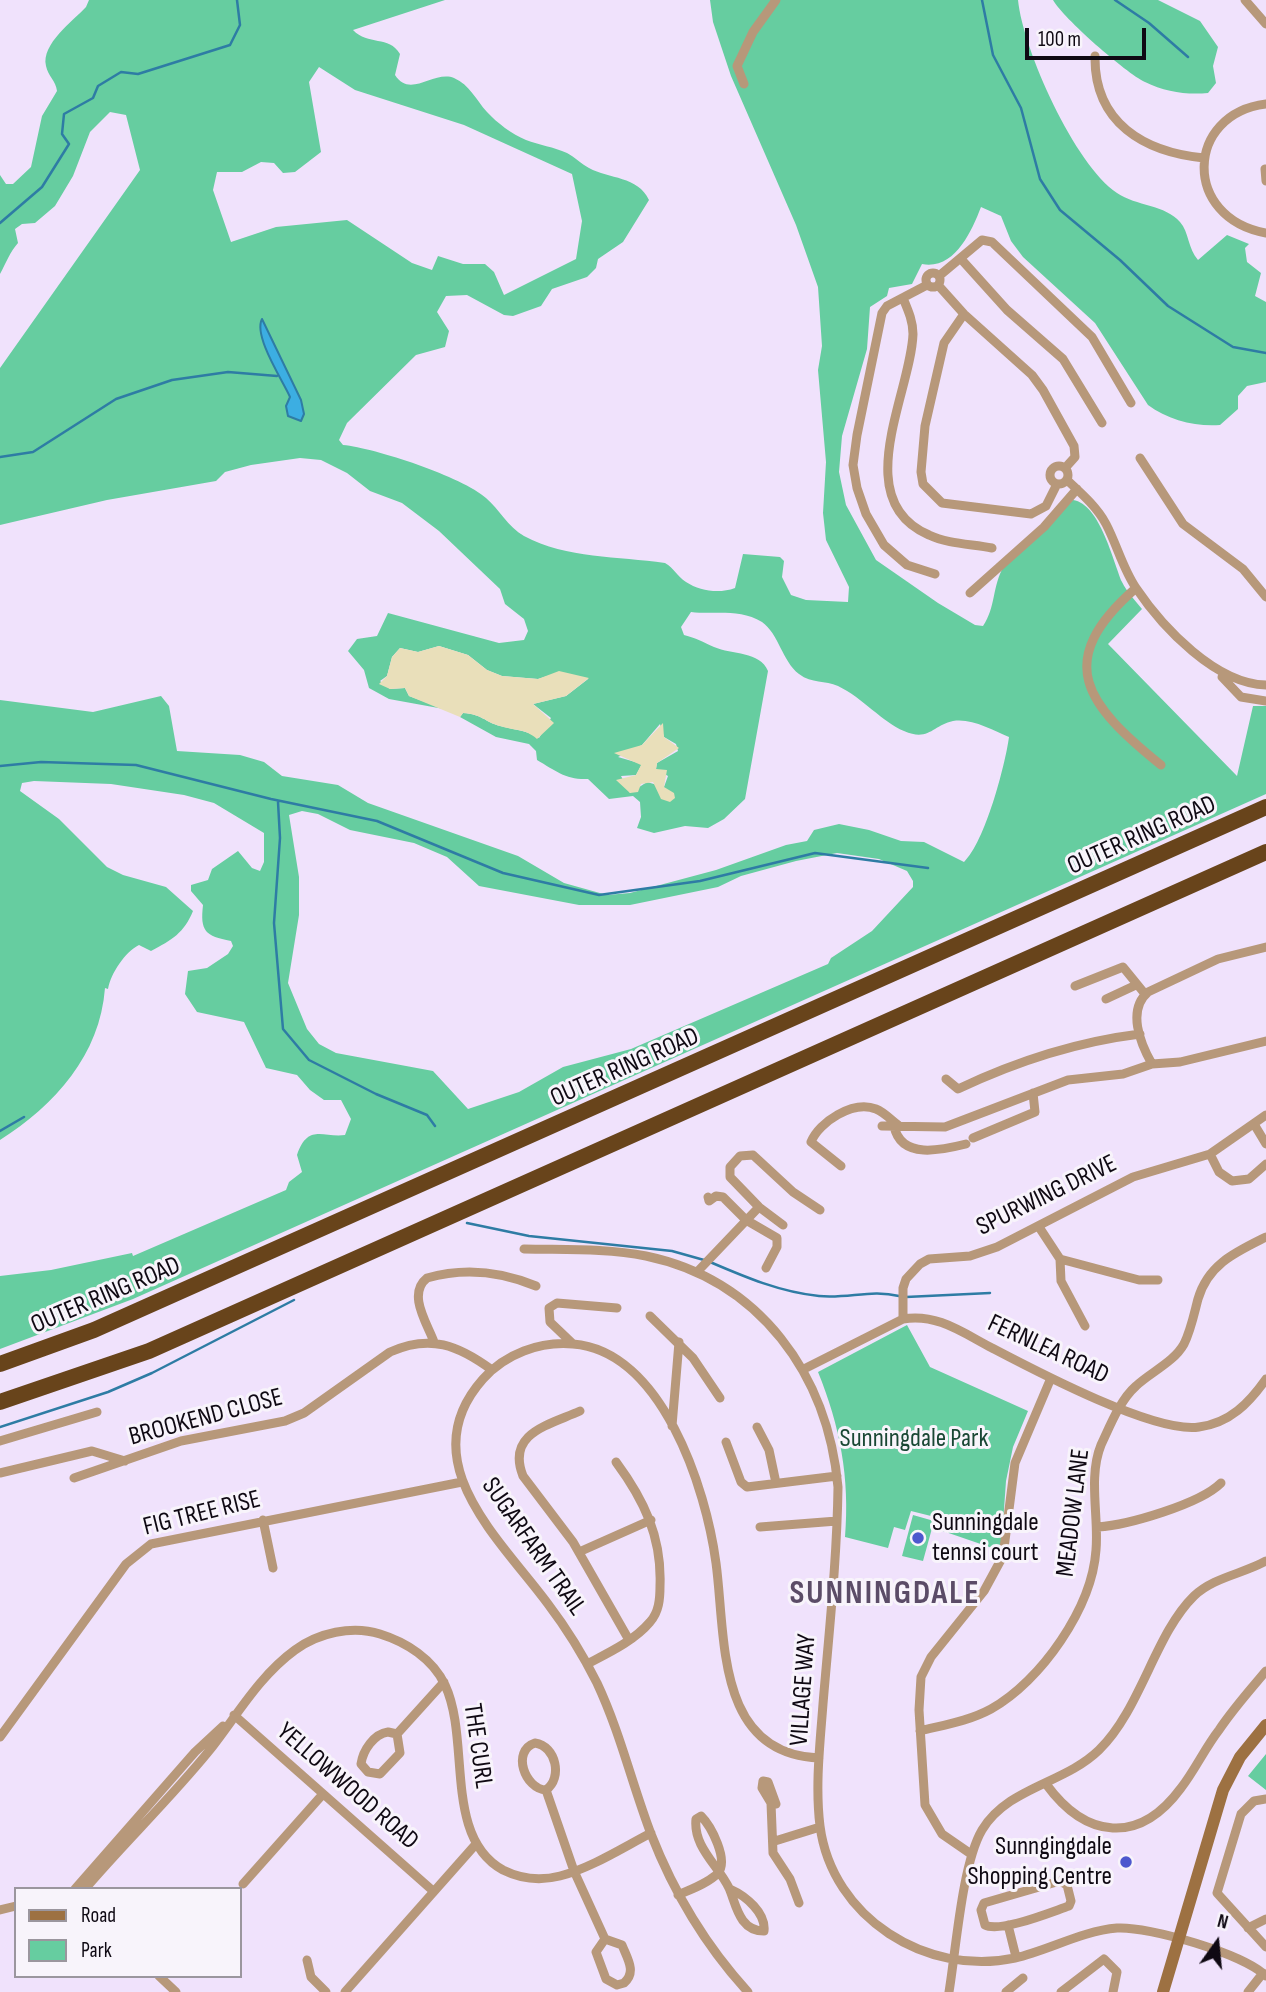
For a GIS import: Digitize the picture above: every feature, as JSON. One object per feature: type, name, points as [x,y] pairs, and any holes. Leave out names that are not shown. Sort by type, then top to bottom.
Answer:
[{"type":"highway","name":"OUTER RING ROAD","points":[[0,1364],[94,1329],[1266,807]]},
{"type":"highway","points":[[0,1402],[149,1351],[1266,852]]},
{"type":"main road","points":[[1163,1992],[1223,1790],[1240,1756],[1266,1725]]},
{"type":"street","points":[[744,84],[737,66],[753,32],[776,0]]},
{"type":"street","points":[[1245,0],[1266,24]]},
{"type":"street","points":[[1095,55],[1097,82],[1104,102],[1118,122],[1136,139],[1154,148],[1173,154],[1204,158]]},
{"type":"street","points":[[1266,104],[1246,109],[1226,120],[1210,142],[1204,158],[1208,190],[1222,214],[1239,226],[1266,233]]},
{"type":"street","points":[[1265,169],[1266,181]]},
{"type":"street","points":[[935,574],[907,565],[884,545],[866,514],[853,464],[882,313],[887,306],[927,285],[932,288],[982,240],[992,243],[1092,337],[1131,403]]},
{"type":"street","points":[[961,259],[998,301],[1063,359],[1102,423]]},
{"type":"street","points":[[939,281],[964,314],[1032,375],[1043,390],[1074,446],[1075,457],[1066,467],[1067,480],[1105,522],[1136,588],[1177,634],[1241,697],[1266,701]]},
{"type":"street","points":[[903,298],[913,333],[889,445],[889,485],[900,510],[921,531],[944,540],[992,548]]},
{"type":"street","points":[[964,314],[944,343],[925,426],[921,472],[923,484],[942,503],[1031,514],[1046,506],[1057,484],[1067,480]]},
{"type":"street","points":[[1140,458],[1183,524],[1243,569],[1266,597]]},
{"type":"street","points":[[1057,484],[1051,479],[1051,471],[1058,465],[1066,467]]},
{"type":"street","points":[[970,593],[1044,527],[1077,489]]},
{"type":"street","points":[[1136,588],[1112,610],[1092,636],[1086,668],[1103,712],[1124,735],[1161,765]]},
{"type":"street","points":[[1216,670],[1232,679],[1266,685]]},
{"type":"street","points":[[1152,1064],[1136,1017],[1145,994],[1218,959],[1266,947]]},
{"type":"street","points":[[1075,986],[1124,967],[1145,994]]},
{"type":"street","points":[[1106,999],[1136,985]]},
{"type":"street","points":[[946,1079],[956,1089],[1060,1048],[1140,1034]]},
{"type":"street","points":[[881,1126],[945,1127],[1068,1080],[1123,1074],[1152,1064],[1180,1062],[1266,1041]]},
{"type":"street","points":[[841,1166],[811,1142],[815,1130],[829,1120],[864,1106],[879,1110],[897,1126],[898,1139],[911,1148],[941,1150],[970,1141],[1035,1112],[1034,1093]]},
{"type":"street","name":"SPURWING DRIVE","points":[[903,1318],[903,1288],[906,1279],[920,1264],[942,1257],[983,1253],[1039,1227],[1133,1177],[1210,1154],[1266,1115]]},
{"type":"street","points":[[1254,1125],[1266,1144]]},
{"type":"street","points":[[783,1225],[730,1177],[730,1167],[740,1156],[747,1154],[760,1159],[793,1192],[820,1210]]},
{"type":"street","points":[[1210,1154],[1220,1172],[1232,1181],[1249,1180],[1266,1164]]},
{"type":"street","points":[[708,1197],[709,1201],[716,1196],[723,1197],[746,1220],[777,1238],[777,1247],[765,1268]]},
{"type":"street","points":[[698,1271],[760,1207]]},
{"type":"street","points":[[1039,1227],[1060,1259],[1061,1281],[1085,1326]]},
{"type":"street","name":"MEADOW LANE","points":[[920,1731],[960,1721],[992,1709],[1011,1694],[1065,1636],[1084,1600],[1096,1554],[1097,1458],[1121,1408],[1136,1386],[1182,1347],[1202,1287],[1214,1269],[1234,1254],[1266,1237]]},
{"type":"street","name":"VILLAGE WAY","points":[[524,1249],[643,1255],[698,1271],[734,1294],[755,1312],[782,1339],[804,1368],[827,1423],[837,1476],[838,1521],[819,1758],[820,1827],[838,1879],[870,1919],[917,1950],[955,1960],[992,1961],[1016,1957],[1117,1928],[1134,1929],[1231,1955],[1264,1975]]},
{"type":"street","points":[[1060,1259],[1139,1280],[1158,1280]]},
{"type":"street","points":[[434,1342],[419,1304],[419,1289],[427,1278],[459,1272],[494,1272],[536,1286]]},
{"type":"street","points":[[572,1343],[550,1322],[549,1308],[557,1303],[617,1308]]},
{"type":"street","points":[[650,1317],[679,1342],[708,1377],[720,1398]]},
{"type":"street","name":"FERNLEA ROAD","points":[[903,1318],[927,1317],[940,1321],[1051,1378],[1172,1427],[1198,1428],[1214,1424],[1241,1410],[1266,1379]]},
{"type":"street","points":[[804,1368],[903,1318]]},
{"type":"street","name":"BROOKEND CLOSE","points":[[74,1478],[181,1441],[285,1421],[304,1413],[390,1352],[406,1345],[434,1342],[463,1350],[492,1370]]},
{"type":"street","points":[[672,1426],[679,1342]]},
{"type":"street","name":"SUGARFARM TRAIL","points":[[746,1992],[706,1942],[678,1895],[651,1833],[610,1714],[587,1664],[549,1604],[475,1511],[462,1482],[456,1447],[458,1429],[470,1397],[492,1370],[526,1350],[572,1343],[602,1351],[633,1369],[649,1388],[672,1426],[704,1509],[716,1560],[725,1659],[738,1706],[754,1728],[777,1747],[796,1756],[819,1758]]},
{"type":"street","points":[[971,1854],[942,1834],[925,1805],[919,1695],[925,1667],[984,1591],[1003,1556],[1015,1463],[1051,1378]]},
{"type":"street","points":[[580,1411],[529,1435],[518,1454],[523,1476],[579,1552],[629,1640]]},
{"type":"street","points":[[0,1441],[97,1412]]},
{"type":"street","points":[[757,1427],[769,1450],[776,1483]]},
{"type":"street","points":[[726,1442],[744,1486],[752,1488],[837,1476]]},
{"type":"street","points":[[0,1473],[92,1451],[125,1461]]},
{"type":"street","points":[[587,1664],[629,1640],[649,1624],[659,1601],[660,1558],[651,1520],[639,1492],[616,1462]]},
{"type":"street","name":"FIG TREE RISE","points":[[0,1737],[109,1585],[137,1552],[166,1540],[462,1482]]},
{"type":"street","points":[[1098,1527],[1132,1522],[1208,1493],[1221,1483]]},
{"type":"street","points":[[263,1520],[272,1568]]},
{"type":"street","points":[[579,1552],[651,1520]]},
{"type":"street","points":[[760,1527],[838,1521]]},
{"type":"street","points":[[949,1992],[971,1854],[982,1830],[1001,1807],[1083,1763],[1109,1738],[1178,1618],[1194,1596],[1214,1583],[1266,1561]]},
{"type":"street","name":"THE CURL","points":[[77,1887],[195,1752],[232,1718],[294,1651],[321,1636],[338,1632],[366,1632],[393,1638],[423,1657],[444,1682],[456,1727],[467,1819],[476,1844],[490,1861],[510,1874],[541,1880],[575,1871],[651,1833]]},
{"type":"street","points":[[1046,1784],[1060,1800],[1092,1824],[1112,1831],[1132,1826],[1172,1800],[1219,1730],[1266,1671]]},
{"type":"street","points":[[397,1734],[444,1682]]},
{"type":"street","name":"THE CURL","points":[[87,1887],[203,1757],[232,1718]]},
{"type":"street","name":"YELLOWWOOD ROAD","points":[[232,1718],[432,1890]]},
{"type":"street","points":[[381,1733],[397,1734],[401,1747],[395,1759],[380,1774],[368,1772],[361,1763],[364,1753],[381,1733]]},
{"type":"street","points":[[535,1743],[547,1746],[551,1751],[557,1773],[553,1785],[546,1790],[534,1788],[529,1783],[522,1761],[525,1749],[535,1743]]},
{"type":"street","points":[[778,1841],[771,1803],[761,1785],[763,1781],[768,1782],[774,1796],[778,1841],[773,1853],[790,1878],[799,1903]]},
{"type":"street","points":[[546,1790],[575,1871],[605,1939],[622,1945],[631,1969],[624,1983],[617,1985],[606,1979],[596,1952],[605,1939]]},
{"type":"street","points":[[243,1884],[323,1794]]},
{"type":"street","points":[[1266,1799],[1254,1801],[1241,1814],[1217,1889],[1218,1897],[1266,1947]]},
{"type":"street","points":[[678,1895],[718,1873],[721,1865],[719,1849],[706,1822],[698,1817],[698,1834],[718,1873],[730,1889],[752,1904],[764,1923],[764,1931],[759,1931],[741,1918],[733,1904],[730,1889]]},
{"type":"street","points":[[778,1841],[820,1827]]},
{"type":"street","points":[[345,1992],[432,1890],[476,1844]]},
{"type":"street","points":[[1060,1881],[1067,1885],[1071,1901],[1069,1906],[1008,1925],[987,1927],[981,1905],[1060,1881]]},
{"type":"street","points":[[1248,1928],[1266,1919]]},
{"type":"street","points":[[1008,1925],[1016,1957]]},
{"type":"street","points":[[1061,1992],[1104,1959],[1117,1972],[1113,1992]]},
{"type":"street","points":[[307,1960],[311,1977],[326,1992]]},
{"type":"street","points":[[1248,1992],[1264,1975]]},
{"type":"street","points":[[161,1978],[176,1992]]},
{"type":"street","points":[[1006,1992],[1023,1978]]},
{"type":"green space","points":[[89,0],[445,0],[353,30],[365,38],[390,44],[395,48],[400,54],[395,75],[401,82],[415,84],[438,78],[454,78],[472,93],[491,116],[510,131],[526,140],[567,153],[597,172],[630,182],[638,186],[649,200],[623,242],[598,259],[596,268],[587,277],[552,289],[541,306],[513,316],[504,315],[467,295],[446,296],[437,312],[449,331],[445,347],[416,355],[347,423],[339,440],[343,445],[396,458],[458,481],[486,498],[518,532],[558,549],[593,556],[665,563],[691,585],[716,591],[735,588],[743,554],[780,557],[784,561],[782,577],[791,595],[806,600],[848,602],[849,587],[826,540],[823,513],[826,462],[818,370],[822,346],[818,287],[796,225],[731,76],[713,22],[710,0],[1018,0],[1022,22],[1040,76],[1069,133],[1101,179],[1117,193],[1174,216],[1183,226],[1198,260],[1227,235],[1249,244],[1245,248],[1247,262],[1261,273],[1255,296],[1266,302],[1266,382],[1247,386],[1238,396],[1238,409],[1220,425],[1201,425],[1164,415],[1148,405],[1095,323],[1023,257],[1011,241],[1001,216],[981,207],[960,248],[943,261],[922,264],[912,284],[889,288],[887,296],[870,307],[867,349],[842,436],[839,472],[846,505],[876,560],[938,603],[975,625],[983,626],[1004,566],[1073,500],[1082,504],[1098,522],[1122,582],[1142,609],[1108,644],[1237,776],[1253,706],[1266,706],[1266,794],[133,1299],[0,1349],[0,1276],[51,1270],[132,1253],[133,1256],[286,1190],[289,1182],[302,1172],[297,1155],[306,1139],[317,1134],[345,1135],[351,1119],[341,1100],[324,1100],[310,1090],[297,1075],[266,1068],[244,1022],[197,1012],[185,994],[188,971],[207,968],[228,954],[233,946],[231,941],[215,937],[206,931],[202,921],[203,905],[191,891],[191,885],[208,880],[212,869],[238,851],[252,868],[260,871],[264,862],[264,833],[214,803],[184,795],[111,784],[34,781],[22,783],[20,791],[59,819],[107,867],[123,875],[166,887],[193,911],[186,925],[171,939],[151,951],[139,945],[124,958],[112,976],[108,989],[105,988],[94,1035],[71,1076],[39,1111],[0,1140],[0,700],[93,712],[161,696],[169,706],[177,751],[240,755],[264,762],[282,776],[338,785],[368,803],[518,856],[564,883],[607,895],[630,893],[716,870],[786,845],[807,841],[814,830],[839,824],[869,830],[901,841],[924,842],[964,862],[972,852],[986,821],[999,784],[1009,737],[967,721],[946,723],[919,735],[904,731],[838,686],[799,674],[788,662],[773,633],[762,622],[735,613],[691,612],[681,627],[684,635],[721,650],[759,660],[768,671],[745,799],[724,819],[708,828],[685,826],[654,833],[637,828],[641,817],[640,802],[633,796],[609,799],[588,779],[567,776],[537,760],[536,751],[529,744],[496,737],[460,717],[463,713],[475,715],[539,738],[551,718],[533,704],[566,696],[588,679],[560,672],[538,679],[502,676],[487,670],[468,655],[439,646],[418,652],[400,648],[392,657],[387,676],[380,681],[390,689],[405,688],[409,696],[444,709],[389,699],[369,688],[364,670],[348,651],[357,639],[377,636],[388,613],[499,643],[524,640],[528,631],[524,619],[505,604],[500,589],[439,531],[402,503],[370,491],[347,473],[321,460],[300,458],[251,465],[225,472],[216,481],[107,500],[0,525],[0,368],[140,170],[126,115],[110,112],[90,132],[73,176],[55,206],[35,223],[22,224],[15,229],[18,243],[0,274],[0,175],[6,184],[13,184],[31,167],[42,116],[57,91],[46,66],[48,49],[86,7]],"holes":[[[319,67],[355,90],[464,125],[572,174],[582,221],[576,259],[504,295],[494,272],[485,264],[463,264],[438,256],[432,270],[412,263],[347,220],[276,227],[231,242],[213,190],[217,172],[242,172],[261,162],[274,163],[283,173],[295,172],[321,152],[309,82]],[[660,724],[664,737],[676,744],[678,751],[657,763],[656,769],[668,776],[664,787],[647,782],[630,793],[621,776],[636,775],[642,764],[618,757],[642,745]],[[302,811],[318,814],[350,830],[414,843],[447,857],[479,886],[579,905],[630,905],[718,887],[741,876],[837,853],[879,859],[907,871],[913,881],[913,887],[872,931],[831,958],[828,964],[631,1049],[563,1067],[519,1092],[468,1109],[433,1071],[336,1053],[319,1044],[307,1029],[288,983],[299,915],[299,877],[289,815]]]},
{"type":"green space","points":[[1053,0],[1158,0],[1200,21],[1218,47],[1213,66],[1216,83],[1208,93],[1192,94],[1145,82],[1096,44]]},
{"type":"green space","name":"Sunningdale Park","points":[[907,1325],[930,1367],[1028,1411],[1013,1447],[1006,1481],[1001,1551],[937,1529],[939,1518],[911,1511],[905,1530],[894,1527],[888,1548],[845,1537],[846,1494],[842,1453],[838,1432],[818,1372]]},
{"type":"green space","name":"Sunningdale tennsi court","points":[[913,1515],[934,1521],[923,1561],[902,1556]]},
{"type":"green space","points":[[1266,1754],[1266,1790],[1248,1776]]},
{"type":"sand","points":[[439,646],[468,655],[487,670],[502,676],[538,679],[559,671],[589,678],[566,696],[533,704],[554,723],[537,739],[528,733],[475,715],[463,713],[460,717],[409,696],[405,688],[390,689],[379,684],[387,676],[392,657],[400,648],[418,652]]},
{"type":"sand","points":[[663,723],[664,737],[679,748],[657,763],[656,769],[667,770],[664,787],[674,793],[675,798],[670,802],[661,799],[653,782],[641,784],[638,792],[630,793],[616,780],[636,775],[641,765],[614,753],[642,745]]},
{"type":"water","points":[[262,319],[301,400],[304,414],[301,421],[288,416],[286,406],[290,397],[265,347],[260,327]]},
{"type":"waterway","points":[[0,223],[42,187],[69,144],[62,134],[64,114],[93,98],[98,86],[121,72],[138,74],[230,45],[240,25],[237,0]]},
{"type":"waterway","points":[[982,0],[993,55],[1021,108],[1040,179],[1060,210],[1120,260],[1168,306],[1233,347],[1266,353]]},
{"type":"waterway","points":[[1115,0],[1149,23],[1188,57]]},
{"type":"waterway","points":[[0,457],[33,452],[116,399],[172,380],[228,372],[277,376]]},
{"type":"waterway","points":[[0,766],[41,762],[136,765],[271,799],[377,821],[503,873],[599,895],[700,881],[815,853],[928,868]]},
{"type":"waterway","points":[[278,802],[280,838],[274,923],[283,1029],[309,1060],[376,1094],[427,1115],[435,1126]]},
{"type":"waterway","points":[[0,1131],[24,1117]]},
{"type":"waterway","points":[[467,1223],[529,1236],[672,1251],[704,1260]]},
{"type":"waterway","points":[[710,1262],[763,1283],[805,1294],[830,1297],[879,1293],[899,1296]]},
{"type":"waterway","points":[[906,1297],[990,1293]]},
{"type":"waterway","points":[[0,1427],[108,1392],[152,1373],[294,1300]]},
{"type":"place","name":"Sunningdale tennsi court","points":[[918,1538]]},
{"type":"place","name":"Sunngingdale Shopping Centre","points":[[1126,1862]]},
{"type":"district","name":"SUNNINGDALE","points":[[885,1595]]}]
